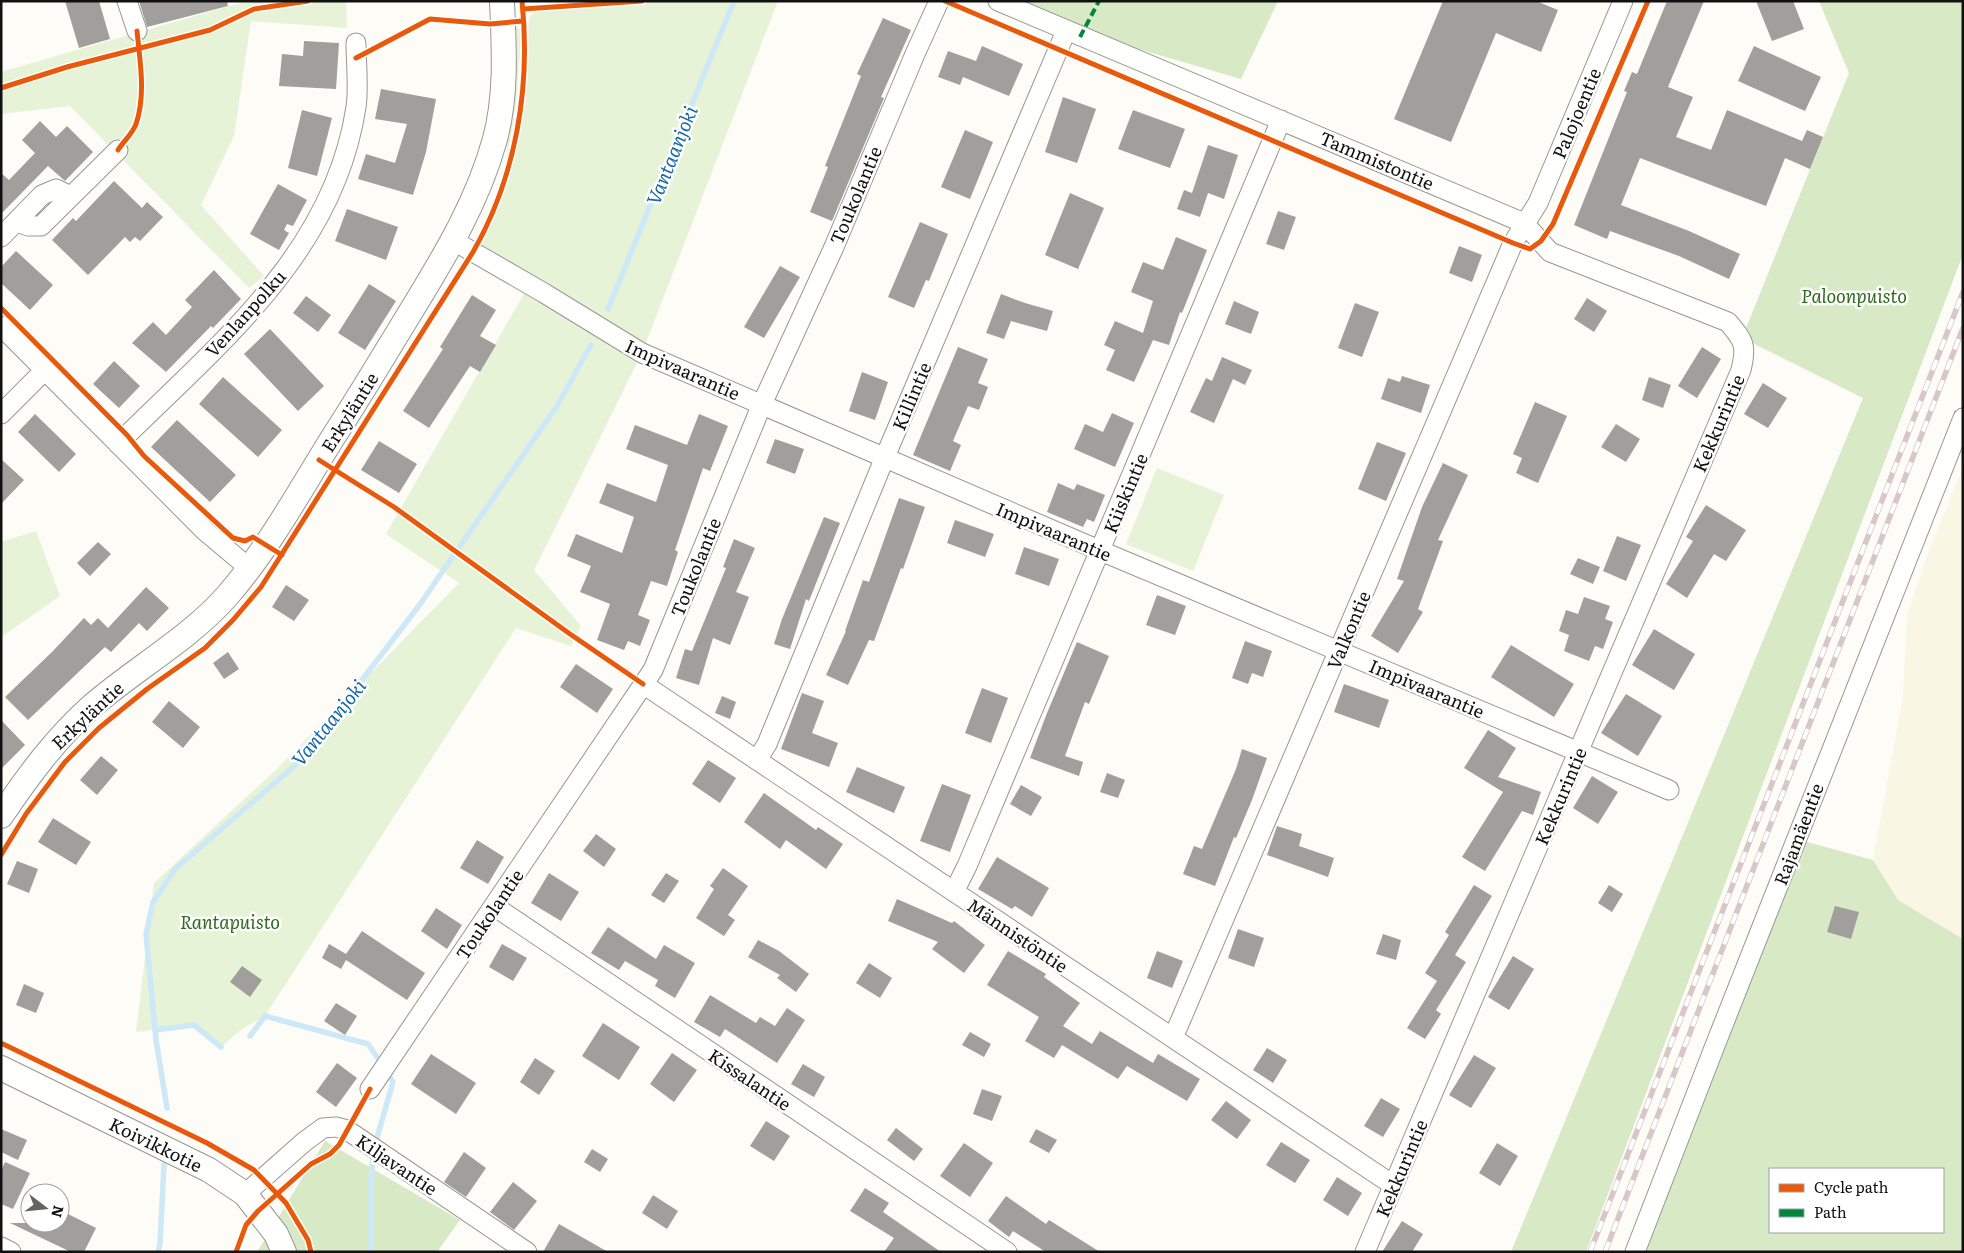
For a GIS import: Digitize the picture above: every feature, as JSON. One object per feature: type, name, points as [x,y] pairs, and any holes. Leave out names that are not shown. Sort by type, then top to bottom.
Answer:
[{"type":"street","points":[[127,1],[137,31]]},
{"type":"street","name":"Erkyläntie","points":[[1,816],[25,780],[58,738],[92,706],[193,628],[226,597],[249,568],[362,392],[454,241],[480,186],[496,137],[503,92],[505,61],[502,1]]},
{"type":"street","name":"Toukolantie","points":[[370,1089],[653,670],[762,404],[834,247],[939,1]]},
{"type":"street","name":"Tammistontie","points":[[998,1],[1524,223],[1550,252],[1728,322],[1742,338]]},
{"type":"street","name":"Palojoentie","points":[[1524,223],[1538,203],[1623,1]]},
{"type":"street","name":"Killintie","points":[[757,760],[767,744],[885,457],[1066,30]]},
{"type":"street","name":"Venlanpolku","points":[[118,444],[254,309],[281,277],[309,235],[333,192],[349,145],[357,105],[356,43]]},
{"type":"street","name":"Kiiskintie","points":[[954,892],[971,857],[1280,120]]},
{"type":"street","points":[[1,237],[42,195],[56,189],[70,196],[118,150]]},
{"type":"street","name":"Valkontie","points":[[1173,1038],[1513,243],[1524,223]]},
{"type":"street","name":"Impivaarantie","points":[[454,241],[642,353],[1100,551],[1669,790]]},
{"type":"street","points":[[1,326],[205,531],[249,568]]},
{"type":"street","name":"Kekkurintie","points":[[1365,1252],[1741,370],[1745,353],[1742,338]]},
{"type":"street","points":[[1,414],[45,370]]},
{"type":"street","name":"Rajamäentie","points":[[1635,1252],[1717,1038],[1963,418]]},
{"type":"street","name":"Männistöntie","points":[[643,684],[1394,1185]]},
{"type":"street","name":"Kissalantie","points":[[494,906],[1007,1252]]},
{"type":"street","name":"Koivikkotie","points":[[1,1068],[209,1170],[245,1194],[276,1234],[284,1252]]},
{"type":"street","name":"Kiljavantie","points":[[245,1194],[304,1142],[323,1128],[336,1127],[353,1134],[527,1252]]},
{"type":"street","points":[[1,1247],[11,1252]]},
{"type":"shaded area","points":[[1963,467],[1963,939],[1898,900],[1873,860],[1903,697],[1907,615],[1926,559]]},
{"type":"green space","points":[[247,1],[346,1],[347,28],[251,21],[234,136],[201,205],[264,276],[249,288],[70,106],[1,114],[1,72]]},
{"type":"green space","name":"Rantapuisto","points":[[648,1],[778,1],[642,353],[534,570],[581,626],[571,646],[516,628],[265,1016],[242,1029],[221,1047],[194,1025],[136,1032],[154,883],[280,766],[459,583],[386,534],[529,285],[473,252],[499,200],[517,143],[525,94],[529,18],[534,12]]},
{"type":"green space","points":[[1010,1],[1278,1],[1241,79],[1087,34]]},
{"type":"green space","name":"Paloonpuisto","points":[[1819,1],[1963,1],[1963,254],[1586,1252],[1511,1252],[1863,398],[1742,338],[1849,73]]},
{"type":"green space","points":[[513,27],[521,30],[515,108],[507,154],[506,123]]},
{"type":"green space","points":[[1157,468],[1224,495],[1193,571],[1126,544]]},
{"type":"green space","points":[[36,531],[60,596],[1,637],[1,542]]},
{"type":"green space","points":[[1796,839],[1873,860],[1898,900],[1963,939],[1963,1252],[1635,1252]]},
{"type":"green space","points":[[325,1141],[460,1220],[437,1252],[257,1252]]},
{"type":"building","points":[[65,1],[99,1],[110,39],[79,48]]},
{"type":"building","points":[[139,1],[227,1],[228,6],[147,27]]},
{"type":"building","points":[[1443,1],[1536,1],[1558,10],[1541,52],[1496,33],[1451,142],[1394,119]]},
{"type":"building","points":[[1667,1],[1704,1],[1668,87],[1693,97],[1676,137],[1711,150],[1727,110],[1802,141],[1807,130],[1823,137],[1810,169],[1785,158],[1766,206],[1640,158],[1621,205],[1689,231],[1740,254],[1729,279],[1679,256],[1610,231],[1607,239],[1574,225],[1627,92],[1624,91],[1632,72],[1637,74]]},
{"type":"building","points":[[1756,1],[1793,1],[1804,29],[1772,41]]},
{"type":"building","points":[[883,18],[911,30],[881,97],[884,98],[832,221],[810,212],[828,167],[825,166],[861,76],[857,74]]},
{"type":"building","points":[[304,41],[339,43],[336,89],[279,86],[282,54],[303,56]]},
{"type":"building","points":[[982,46],[1023,64],[1009,96],[963,77],[960,85],[938,77],[948,51],[976,61]]},
{"type":"building","points":[[1754,46],[1821,77],[1805,111],[1738,81]]},
{"type":"building","points":[[381,89],[436,99],[426,152],[413,195],[358,179],[366,154],[395,163],[407,124],[375,119]]},
{"type":"building","points":[[1063,97],[1096,109],[1077,163],[1045,152]]},
{"type":"building","points":[[302,110],[332,118],[317,176],[288,168]]},
{"type":"building","points":[[1133,110],[1185,129],[1170,168],[1118,149]]},
{"type":"building","points":[[40,121],[56,137],[67,126],[93,152],[65,181],[48,166],[1,214],[1,173],[9,180],[35,153],[22,140]]},
{"type":"building","points":[[965,130],[993,142],[970,199],[941,187]]},
{"type":"building","points":[[1208,145],[1238,155],[1224,199],[1208,193],[1200,217],[1177,209],[1184,190],[1192,193]]},
{"type":"building","points":[[114,181],[142,208],[147,202],[163,217],[140,241],[135,237],[130,242],[125,237],[88,275],[52,240],[73,218],[76,221]]},
{"type":"building","points":[[278,184],[307,200],[293,226],[287,224],[284,230],[289,233],[279,250],[250,234]]},
{"type":"building","points":[[1070,193],[1104,208],[1078,269],[1045,255]]},
{"type":"building","points":[[347,209],[398,227],[386,260],[335,241]]},
{"type":"building","points":[[1278,211],[1296,217],[1284,250],[1266,244]]},
{"type":"building","points":[[920,222],[948,234],[929,281],[926,280],[914,308],[888,297]]},
{"type":"building","points":[[1176,237],[1207,250],[1182,313],[1180,312],[1169,345],[1153,340],[1134,382],[1106,370],[1115,350],[1104,345],[1115,321],[1143,333],[1153,301],[1131,292],[1143,262],[1163,270]]},
{"type":"building","points":[[1459,246],[1482,255],[1472,282],[1449,273]]},
{"type":"building","points":[[16,251],[53,285],[30,310],[1,283],[1,267]]},
{"type":"building","points":[[780,266],[800,277],[764,338],[744,327]]},
{"type":"building","points":[[214,270],[241,299],[213,328],[211,326],[166,372],[132,343],[153,322],[166,335],[192,307],[185,300]]},
{"type":"building","points":[[369,284],[396,301],[365,350],[338,333]]},
{"type":"building","points":[[1001,294],[1053,311],[1047,331],[1011,321],[1004,339],[986,333]]},
{"type":"building","points":[[472,295],[496,310],[480,336],[496,345],[480,372],[470,366],[429,428],[403,411],[443,349],[440,347]]},
{"type":"building","points":[[306,296],[331,315],[318,332],[293,313]]},
{"type":"building","points":[[1587,298],[1607,311],[1594,332],[1574,319]]},
{"type":"building","points":[[1234,301],[1259,312],[1251,334],[1225,324]]},
{"type":"building","points":[[1355,303],[1379,312],[1362,357],[1338,348]]},
{"type":"building","points":[[270,329],[324,386],[298,411],[244,354]]},
{"type":"building","points":[[958,347],[988,359],[978,383],[988,387],[979,410],[968,406],[953,441],[961,445],[950,471],[913,455]]},
{"type":"building","points":[[1702,347],[1721,359],[1697,398],[1678,386]]},
{"type":"building","points":[[1222,357],[1252,370],[1245,385],[1233,379],[1214,423],[1190,412],[1206,378],[1212,381]]},
{"type":"building","points":[[114,361],[140,386],[119,408],[93,384]]},
{"type":"building","points":[[862,372],[888,382],[875,420],[849,411]]},
{"type":"building","points":[[1402,376],[1430,385],[1421,413],[1381,399],[1388,378],[1400,382]]},
{"type":"building","points":[[223,377],[282,430],[258,457],[199,404]]},
{"type":"building","points":[[1649,377],[1671,385],[1663,408],[1642,400]]},
{"type":"building","points":[[1763,383],[1787,398],[1768,428],[1744,414]]},
{"type":"building","points":[[1535,402],[1567,416],[1538,483],[1516,473],[1522,458],[1513,454]]},
{"type":"building","points":[[1112,413],[1134,423],[1115,467],[1074,449],[1085,424],[1103,432]]},
{"type":"building","points":[[35,414],[76,454],[59,472],[18,432]]},
{"type":"building","points":[[699,414],[728,426],[710,471],[703,468],[675,550],[678,552],[667,586],[651,581],[638,615],[650,620],[640,646],[628,641],[624,650],[597,640],[610,604],[580,592],[591,566],[567,556],[576,534],[622,553],[634,517],[599,503],[607,483],[656,502],[668,465],[626,449],[635,425],[687,445]]},
{"type":"building","points":[[177,420],[236,475],[210,502],[151,447]]},
{"type":"building","points":[[1616,424],[1640,439],[1626,462],[1601,447]]},
{"type":"building","points":[[775,439],[804,449],[795,474],[766,463]]},
{"type":"building","points":[[379,441],[417,464],[399,493],[361,470]]},
{"type":"building","points":[[1377,442],[1406,453],[1386,501],[1358,489]]},
{"type":"building","points":[[1,459],[24,480],[1,504]]},
{"type":"building","points":[[1443,463],[1468,475],[1438,540],[1443,541],[1418,609],[1423,612],[1398,653],[1371,636],[1404,581],[1397,579],[1422,507]]},
{"type":"building","points":[[1058,483],[1074,490],[1077,484],[1105,495],[1094,522],[1087,519],[1083,527],[1047,512]]},
{"type":"building","points":[[899,498],[925,507],[874,641],[869,640],[848,685],[826,675],[846,631],[863,580],[869,582]]},
{"type":"building","points":[[1706,505],[1746,530],[1726,561],[1714,554],[1687,598],[1666,584],[1693,541],[1686,537]]},
{"type":"building","points":[[824,517],[840,523],[809,601],[806,599],[790,649],[774,644],[782,619]]},
{"type":"building","points":[[955,520],[994,534],[985,557],[947,543]]},
{"type":"building","points":[[1617,536],[1641,545],[1626,581],[1603,571]]},
{"type":"building","points":[[734,539],[755,548],[736,592],[749,597],[730,645],[713,638],[699,685],[676,678],[685,649],[692,651],[726,568],[723,567]]},
{"type":"building","points":[[98,542],[111,554],[90,576],[77,563]]},
{"type":"building","points":[[1024,547],[1059,559],[1049,586],[1015,574]]},
{"type":"building","points":[[1578,558],[1600,567],[1593,584],[1570,574]]},
{"type":"building","points":[[286,585],[309,600],[294,621],[272,607]]},
{"type":"building","points":[[146,587],[169,608],[147,631],[139,623],[111,652],[105,647],[28,720],[5,697],[84,618],[91,625],[98,618],[108,628]]},
{"type":"building","points":[[1157,595],[1186,606],[1175,635],[1146,625]]},
{"type":"building","points":[[1584,597],[1610,606],[1605,619],[1613,622],[1603,649],[1595,646],[1589,661],[1564,651],[1569,635],[1559,631],[1566,610],[1578,614]]},
{"type":"building","points":[[1654,629],[1695,654],[1674,690],[1632,665]]},
{"type":"building","points":[[1245,641],[1272,651],[1263,677],[1252,673],[1248,684],[1232,678]]},
{"type":"building","points":[[1077,642],[1109,656],[1089,704],[1085,702],[1065,756],[1083,762],[1079,776],[1030,758]]},
{"type":"building","points":[[1511,645],[1574,684],[1554,717],[1491,677]]},
{"type":"building","points":[[228,652],[239,669],[224,679],[213,663]]},
{"type":"building","points":[[576,664],[613,689],[597,713],[560,687]]},
{"type":"building","points":[[1344,684],[1389,700],[1379,728],[1334,712]]},
{"type":"building","points":[[982,688],[1008,698],[991,743],[965,733]]},
{"type":"building","points":[[802,693],[824,701],[812,733],[838,743],[829,767],[781,749]]},
{"type":"building","points":[[1626,694],[1662,716],[1638,756],[1601,733]]},
{"type":"building","points":[[722,696],[736,702],[730,719],[715,713]]},
{"type":"building","points":[[169,701],[200,727],[183,748],[152,722]]},
{"type":"building","points":[[1,720],[25,745],[1,769]]},
{"type":"building","points":[[1488,730],[1516,748],[1498,777],[1541,792],[1533,815],[1522,811],[1485,871],[1462,857],[1503,792],[1464,768]]},
{"type":"building","points":[[1242,749],[1267,758],[1252,800],[1236,838],[1234,837],[1215,886],[1183,874],[1194,846],[1202,849],[1236,769]]},
{"type":"building","points":[[101,756],[118,770],[97,795],[80,780]]},
{"type":"building","points":[[708,760],[736,778],[720,803],[692,784]]},
{"type":"building","points":[[857,767],[905,787],[894,813],[846,792]]},
{"type":"building","points":[[1107,773],[1125,780],[1118,798],[1100,792]]},
{"type":"building","points":[[1592,776],[1618,792],[1598,824],[1573,808]]},
{"type":"building","points":[[942,784],[971,795],[950,852],[920,841]]},
{"type":"building","points":[[1021,785],[1042,797],[1031,816],[1010,804]]},
{"type":"building","points":[[764,793],[816,830],[818,827],[843,844],[826,869],[786,840],[780,849],[744,822]]},
{"type":"building","points":[[53,818],[91,842],[76,865],[38,842]]},
{"type":"building","points":[[1277,826],[1302,834],[1299,846],[1334,858],[1328,877],[1267,855]]},
{"type":"building","points":[[596,834],[616,849],[604,867],[583,851]]},
{"type":"building","points":[[477,840],[504,857],[488,884],[460,868]]},
{"type":"building","points":[[997,857],[1049,888],[1032,917],[1015,906],[1012,909],[978,889]]},
{"type":"building","points":[[17,861],[38,869],[29,893],[7,884]]},
{"type":"building","points":[[723,868],[748,886],[728,915],[735,920],[724,936],[696,918],[714,889],[710,886]]},
{"type":"building","points":[[549,873],[579,892],[561,921],[531,903]]},
{"type":"building","points":[[666,873],[679,881],[664,903],[651,895]]},
{"type":"building","points":[[1474,885],[1492,896],[1455,955],[1466,962],[1436,1010],[1441,1014],[1425,1039],[1407,1028],[1437,981],[1425,973],[1449,935],[1445,932]]},
{"type":"building","points":[[1609,885],[1623,894],[1612,912],[1598,903]]},
{"type":"building","points":[[897,899],[952,923],[954,921],[985,945],[964,973],[932,949],[938,942],[888,921]]},
{"type":"building","points":[[1835,906],[1859,912],[1851,939],[1827,932]]},
{"type":"building","points":[[436,908],[462,925],[447,949],[421,931]]},
{"type":"building","points":[[608,927],[656,959],[664,945],[695,963],[675,998],[655,986],[658,980],[625,961],[619,970],[591,953]]},
{"type":"building","points":[[1238,929],[1264,938],[1254,967],[1228,958]]},
{"type":"building","points":[[362,931],[425,973],[407,1000],[346,960],[341,969],[322,958],[329,944],[346,954]]},
{"type":"building","points":[[1383,934],[1401,940],[1396,960],[1376,954]]},
{"type":"building","points":[[758,940],[779,951],[809,974],[796,992],[777,978],[780,975],[748,957]]},
{"type":"building","points":[[502,944],[527,958],[513,981],[489,967]]},
{"type":"building","points":[[1008,951],[1046,974],[1044,977],[1080,1003],[1063,1026],[1092,1044],[1100,1031],[1153,1063],[1158,1054],[1200,1079],[1187,1101],[1127,1066],[1118,1079],[1062,1045],[1054,1058],[1025,1041],[1039,1017],[987,985]]},
{"type":"building","points":[[1157,951],[1183,961],[1172,988],[1147,978]]},
{"type":"building","points":[[1513,956],[1534,969],[1509,1010],[1488,997]]},
{"type":"building","points":[[869,963],[892,978],[880,998],[856,983]]},
{"type":"building","points":[[242,966],[262,980],[250,997],[230,982]]},
{"type":"building","points":[[24,984],[44,993],[36,1013],[16,1005]]},
{"type":"building","points":[[710,995],[756,1023],[760,1017],[775,1026],[787,1008],[805,1020],[777,1063],[725,1029],[720,1037],[694,1022]]},
{"type":"building","points":[[336,1003],[357,1016],[345,1035],[324,1021]]},
{"type":"building","points":[[603,1023],[640,1047],[619,1080],[582,1056]]},
{"type":"building","points":[[970,1032],[991,1044],[984,1057],[962,1045]]},
{"type":"building","points":[[1267,1048],[1287,1060],[1273,1083],[1253,1070]]},
{"type":"building","points":[[672,1053],[697,1070],[674,1102],[650,1084]]},
{"type":"building","points":[[431,1054],[476,1083],[456,1114],[411,1084]]},
{"type":"building","points":[[1474,1055],[1496,1068],[1471,1108],[1449,1095]]},
{"type":"building","points":[[535,1058],[555,1071],[539,1095],[520,1082]]},
{"type":"building","points":[[337,1063],[357,1078],[336,1107],[316,1092]]},
{"type":"building","points":[[803,1064],[825,1077],[814,1097],[791,1084]]},
{"type":"building","points":[[982,1089],[1002,1096],[992,1121],[973,1114]]},
{"type":"building","points":[[1381,1098],[1400,1109],[1383,1137],[1364,1126]]},
{"type":"building","points":[[1226,1101],[1251,1120],[1237,1139],[1211,1120]]},
{"type":"building","points":[[766,1121],[790,1136],[774,1161],[750,1146]]},
{"type":"building","points":[[896,1128],[923,1149],[914,1161],[887,1140]]},
{"type":"building","points":[[1,1129],[27,1140],[18,1160],[1,1152]]},
{"type":"building","points":[[1036,1129],[1057,1140],[1049,1153],[1029,1142]]},
{"type":"building","points":[[1281,1142],[1310,1160],[1295,1183],[1266,1165]]},
{"type":"building","points":[[964,1143],[993,1163],[970,1197],[940,1176]]},
{"type":"building","points":[[1497,1143],[1518,1156],[1500,1186],[1479,1173]]},
{"type":"building","points":[[592,1149],[608,1159],[600,1172],[584,1162]]},
{"type":"building","points":[[464,1152],[486,1168],[466,1197],[444,1182]]},
{"type":"building","points":[[5,1162],[30,1173],[25,1183],[20,1183],[20,1194],[13,1209],[1,1204],[1,1171]]},
{"type":"building","points":[[1337,1177],[1362,1193],[1348,1216],[1323,1200]]},
{"type":"building","points":[[513,1182],[537,1201],[514,1230],[490,1212]]},
{"type":"building","points":[[865,1188],[889,1203],[883,1212],[941,1252],[884,1252],[894,1238],[850,1211]]},
{"type":"building","points":[[653,1195],[678,1211],[667,1229],[642,1213]]},
{"type":"building","points":[[1006,1196],[1046,1224],[1049,1220],[1100,1252],[1046,1252],[1013,1231],[1009,1237],[988,1221]]},
{"type":"building","points":[[70,1215],[96,1228],[84,1252],[71,1252],[31,1233],[70,1233]]},
{"type":"building","points":[[1402,1221],[1423,1234],[1412,1252],[1382,1252]]},
{"type":"building","points":[[10,1223],[20,1223],[20,1228]]},
{"type":"building","points":[[559,1224],[608,1252],[543,1252]]},
{"type":"waterway","name":"Vantaanjoki","points":[[608,309],[734,1]]},
{"type":"waterway","name":"Vantaanjoki","points":[[167,1108],[156,1040],[146,934],[153,902],[175,869],[299,762],[418,607],[557,406],[591,345]]},
{"type":"waterway","points":[[250,1036],[265,1016],[368,1044],[379,1060]]},
{"type":"waterway","points":[[155,1030],[194,1025],[221,1047]]},
{"type":"waterway","points":[[371,1252],[371,1179],[374,1148],[393,1082],[389,1076]]},
{"type":"waterway","name":"Vantaanjoki","points":[[158,1252],[164,1165]]},
{"type":"railway","points":[[1590,1252],[1963,292]]},
{"type":"railway","points":[[1605,1252],[1963,328]]},
{"type":"marked path","points":[[1080,37],[1099,1]]},
{"type":"cycle path","points":[[1,88],[67,67],[210,30],[254,9],[308,1]]},
{"type":"cycle path","points":[[1,855],[26,814],[65,762],[99,728],[147,689],[205,648],[233,620],[261,587],[473,252],[488,223],[500,193],[517,131],[524,66],[522,1]]},
{"type":"cycle path","points":[[523,9],[642,1]]},
{"type":"cycle path","points":[[945,1],[1530,249],[1541,241],[1553,224],[1648,1]]},
{"type":"cycle path","points":[[356,58],[430,19],[490,24],[523,21]]},
{"type":"cycle path","points":[[118,150],[135,127],[141,101],[142,90],[137,31]]},
{"type":"cycle path","points":[[1,308],[127,435],[144,456],[233,538],[245,541],[253,537],[282,555]]},
{"type":"cycle path","points":[[319,460],[394,507],[570,634],[643,684]]},
{"type":"cycle path","points":[[1,1043],[207,1143],[254,1170],[286,1203],[308,1240],[311,1252]]},
{"type":"cycle path","points":[[236,1252],[246,1225],[258,1211],[311,1164],[330,1154],[339,1145],[370,1089]]}]
